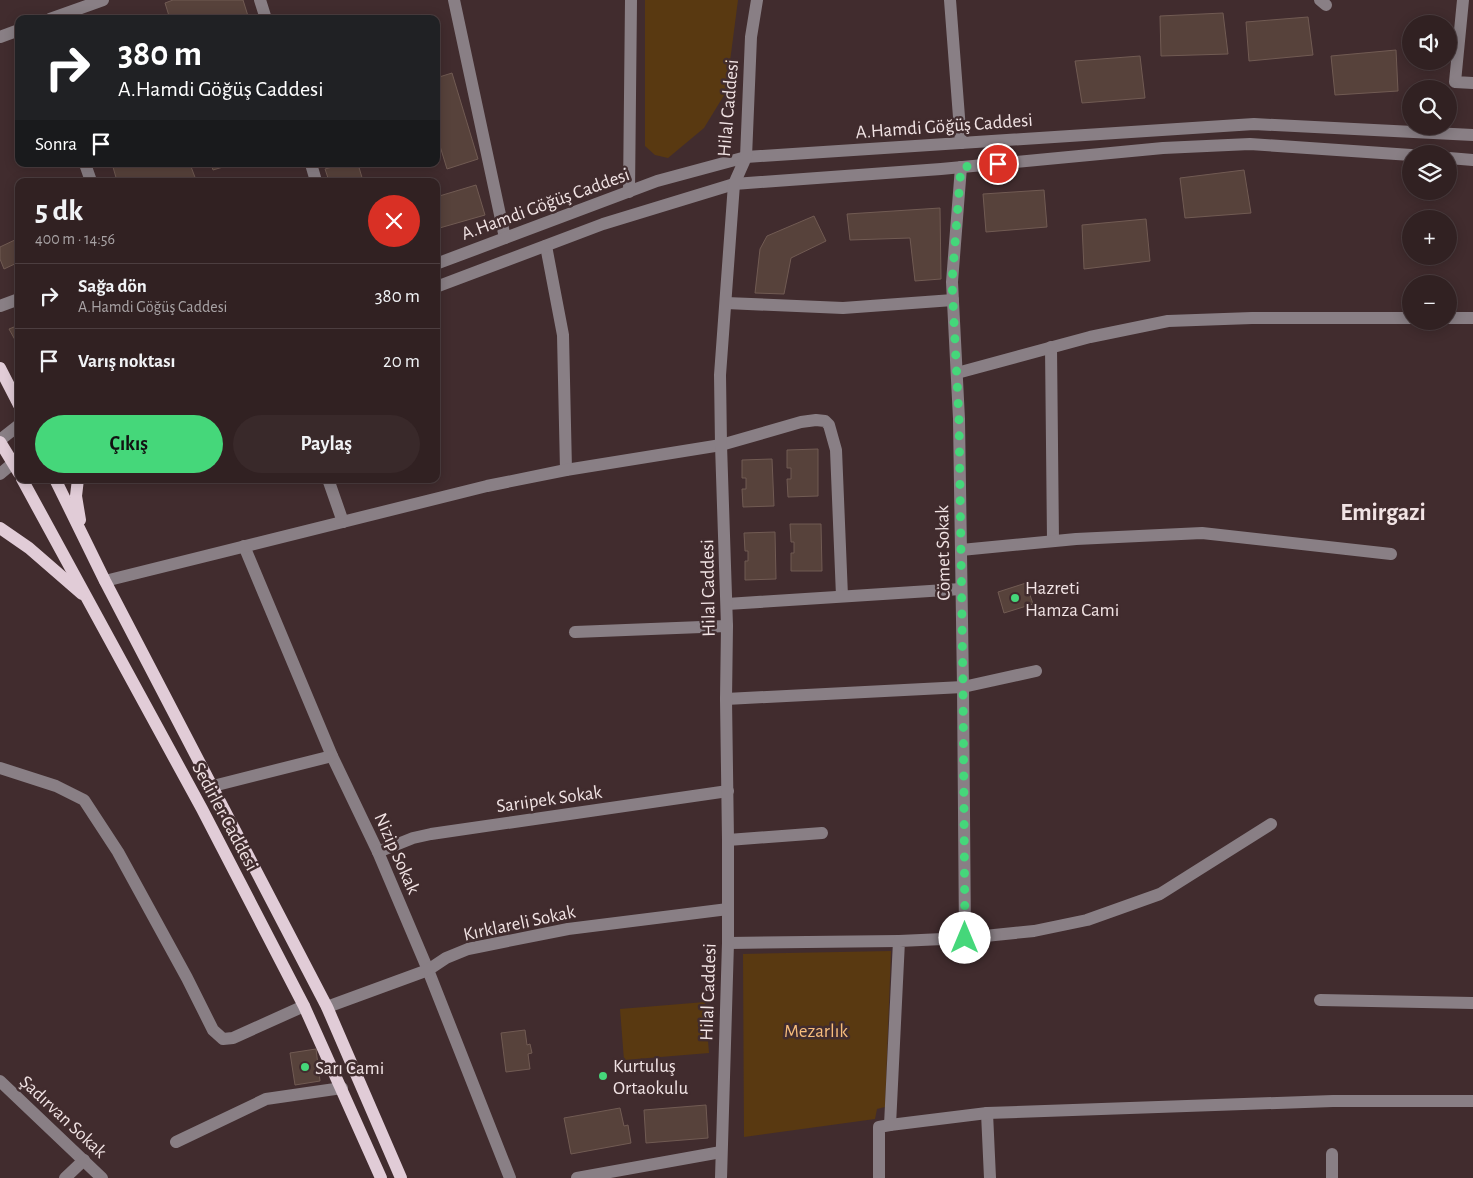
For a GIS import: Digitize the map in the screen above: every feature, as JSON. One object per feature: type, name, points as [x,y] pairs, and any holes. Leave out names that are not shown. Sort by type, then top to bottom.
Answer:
[{"type":"main road","points":[[0,368],[15,397]]},
{"type":"main road","points":[[0,441],[15,461]]},
{"type":"main road","name":"Sedirler Caddesi","points":[[24,483],[197,801],[304,1006],[381,1178]]},
{"type":"main road","name":"Sedirler Caddesi","points":[[57,483],[105,581],[327,1007],[401,1178]]},
{"type":"main road","points":[[78,483],[76,496],[82,535]]},
{"type":"main road","points":[[0,528],[29,548],[89,600]]},
{"type":"street","points":[[61,15],[104,0]]},
{"type":"street","points":[[260,0],[265,15]]},
{"type":"street","points":[[454,0],[505,238]]},
{"type":"street","points":[[629,192],[630,0]]},
{"type":"street","name":"Hilal Caddesi","points":[[721,1178],[728,943],[728,791],[726,699],[727,604],[720,375],[734,184],[746,157],[751,37],[757,0]]},
{"type":"street","points":[[950,0],[961,143]]},
{"type":"street","points":[[1463,0],[1455,82],[1473,83]]},
{"type":"street","points":[[0,37],[15,31]]},
{"type":"street","name":"A.Hamdi Göğüş Caddesi","points":[[440,262],[657,182],[746,157],[1254,124],[1473,134]]},
{"type":"street","points":[[440,286],[604,224],[734,184],[961,167],[1163,148],[1250,144],[1402,155]]},
{"type":"street","points":[[1457,159],[1473,160]]},
{"type":"street","name":"Cömet Sokak","points":[[961,167],[952,282],[957,373],[963,687],[965,938]]},
{"type":"street","points":[[546,246],[563,335],[566,470]]},
{"type":"street","points":[[0,306],[15,300]]},
{"type":"street","points":[[726,303],[843,308],[953,300]]},
{"type":"street","points":[[957,373],[1051,346],[1168,320],[1402,318]]},
{"type":"street","points":[[1457,318],[1473,318]]},
{"type":"street","points":[[1051,346],[1053,542]]},
{"type":"street","points":[[105,581],[487,486],[566,470],[721,445],[801,422],[816,420],[826,421],[829,425],[836,450],[842,596]]},
{"type":"street","points":[[0,441],[15,428]]},
{"type":"street","points":[[0,474],[15,465]]},
{"type":"street","points":[[329,483],[343,522]]},
{"type":"street","points":[[960,550],[1202,533],[1391,554]]},
{"type":"street","name":"Nizip Sokak","points":[[244,546],[332,756],[378,852],[428,970],[510,1178]]},
{"type":"street","points":[[727,604],[961,589]]},
{"type":"street","points":[[575,632],[727,626]]},
{"type":"street","points":[[726,699],[963,687],[1036,670]]},
{"type":"street","points":[[213,786],[332,756]]},
{"type":"street","points":[[0,768],[56,786],[84,800],[118,852],[187,978],[213,1030],[223,1039],[233,1038],[304,1006]]},
{"type":"street","name":"Sarıipek Sokak","points":[[378,852],[413,838],[431,834],[728,791]]},
{"type":"street","points":[[728,943],[899,941],[965,938],[1034,931],[1088,920],[1160,894],[1271,824]]},
{"type":"street","points":[[728,840],[822,833]]},
{"type":"street","name":"Kırklareli Sokak","points":[[327,1007],[428,970],[446,958],[468,949],[568,929],[728,909]]},
{"type":"street","points":[[890,1125],[899,941]]},
{"type":"street","points":[[1320,1000],[1473,1003]]},
{"type":"street","name":"Şadırvan Sokak","points":[[0,1081],[102,1178]]},
{"type":"street","points":[[176,1142],[266,1099],[342,1088]]},
{"type":"street","points":[[879,1178],[879,1127],[890,1125],[987,1113],[1332,1101],[1473,1101]]},
{"type":"street","points":[[987,1113],[990,1178]]},
{"type":"street","points":[[578,1178],[721,1152]]},
{"type":"street","points":[[1332,1154],[1332,1178]]},
{"type":"street","points":[[65,1178],[84,1160]]},
{"type":"green space","points":[[645,0],[738,0],[726,92],[704,128],[668,158],[655,155],[645,146]]},
{"type":"green space","name":"Mezarlık","points":[[891,951],[885,1107],[877,1109],[875,1119],[744,1137],[743,954]]},
{"type":"green space","points":[[705,1002],[709,1053],[624,1060],[620,1009]]},
{"type":"building","points":[[173,0],[243,0],[248,15],[169,15],[165,3]]},
{"type":"building","points":[[1223,13],[1228,54],[1161,56],[1160,16]]},
{"type":"building","points":[[1308,17],[1313,55],[1249,61],[1246,22]]},
{"type":"building","points":[[1396,50],[1398,91],[1335,95],[1331,56]]},
{"type":"building","points":[[1140,56],[1145,98],[1082,103],[1075,61]]},
{"type":"building","points":[[452,73],[478,159],[447,169],[440,146],[440,77]]},
{"type":"building","points":[[113,167],[191,167],[195,178],[116,178]]},
{"type":"building","points":[[212,167],[223,167],[213,170]]},
{"type":"building","points":[[332,167],[359,167],[362,178],[328,178],[325,169]]},
{"type":"building","points":[[1244,170],[1251,213],[1185,218],[1180,178]]},
{"type":"building","points":[[476,185],[485,215],[440,228],[440,196]]},
{"type":"building","points":[[1044,190],[1047,227],[986,232],[983,194]]},
{"type":"building","points":[[940,208],[941,279],[915,281],[910,238],[850,240],[847,214]]},
{"type":"building","points":[[814,216],[826,241],[791,258],[784,294],[755,293],[760,249],[767,236]]},
{"type":"building","points":[[1146,219],[1150,261],[1084,269],[1082,225]]},
{"type":"building","points":[[15,240],[15,264],[4,269],[0,259],[0,247]]},
{"type":"building","points":[[15,327],[15,340],[9,329]]},
{"type":"building","points":[[818,449],[818,496],[788,497],[787,479],[791,479],[791,468],[787,468],[787,450]]},
{"type":"building","points":[[772,459],[774,506],[743,507],[742,489],[746,489],[746,478],[742,478],[742,460]]},
{"type":"building","points":[[790,524],[821,524],[822,571],[791,571],[791,553],[794,553],[794,542],[791,542]]},
{"type":"building","points":[[775,532],[776,579],[745,580],[745,561],[748,561],[748,551],[745,551],[744,533]]},
{"type":"building","name":"Hazreti Hamza Cami","points":[[1026,583],[1033,604],[1004,613],[998,592]]},
{"type":"building","points":[[525,1030],[527,1045],[530,1044],[532,1053],[528,1054],[530,1069],[506,1072],[501,1033]]},
{"type":"building","name":"Sarı Cami","points":[[316,1049],[320,1081],[295,1085],[290,1053]]},
{"type":"building","points":[[706,1105],[708,1138],[646,1143],[644,1110]]},
{"type":"building","points":[[620,1108],[624,1126],[628,1125],[631,1143],[571,1154],[564,1118]]},
{"type":"place","name":"Hazreti Hamza Cami","points":[[1015,598]]},
{"type":"place","name":"Sarı Cami","points":[[305,1067]]},
{"type":"place","name":"Kurtuluş Ortaokulu","points":[[603,1076]]},
{"type":"district","name":"Emirgazi","points":[[1383,512]]},
{"type":"route","points":[[965,938],[959,419],[952,282],[961,167],[998,164]]}]
